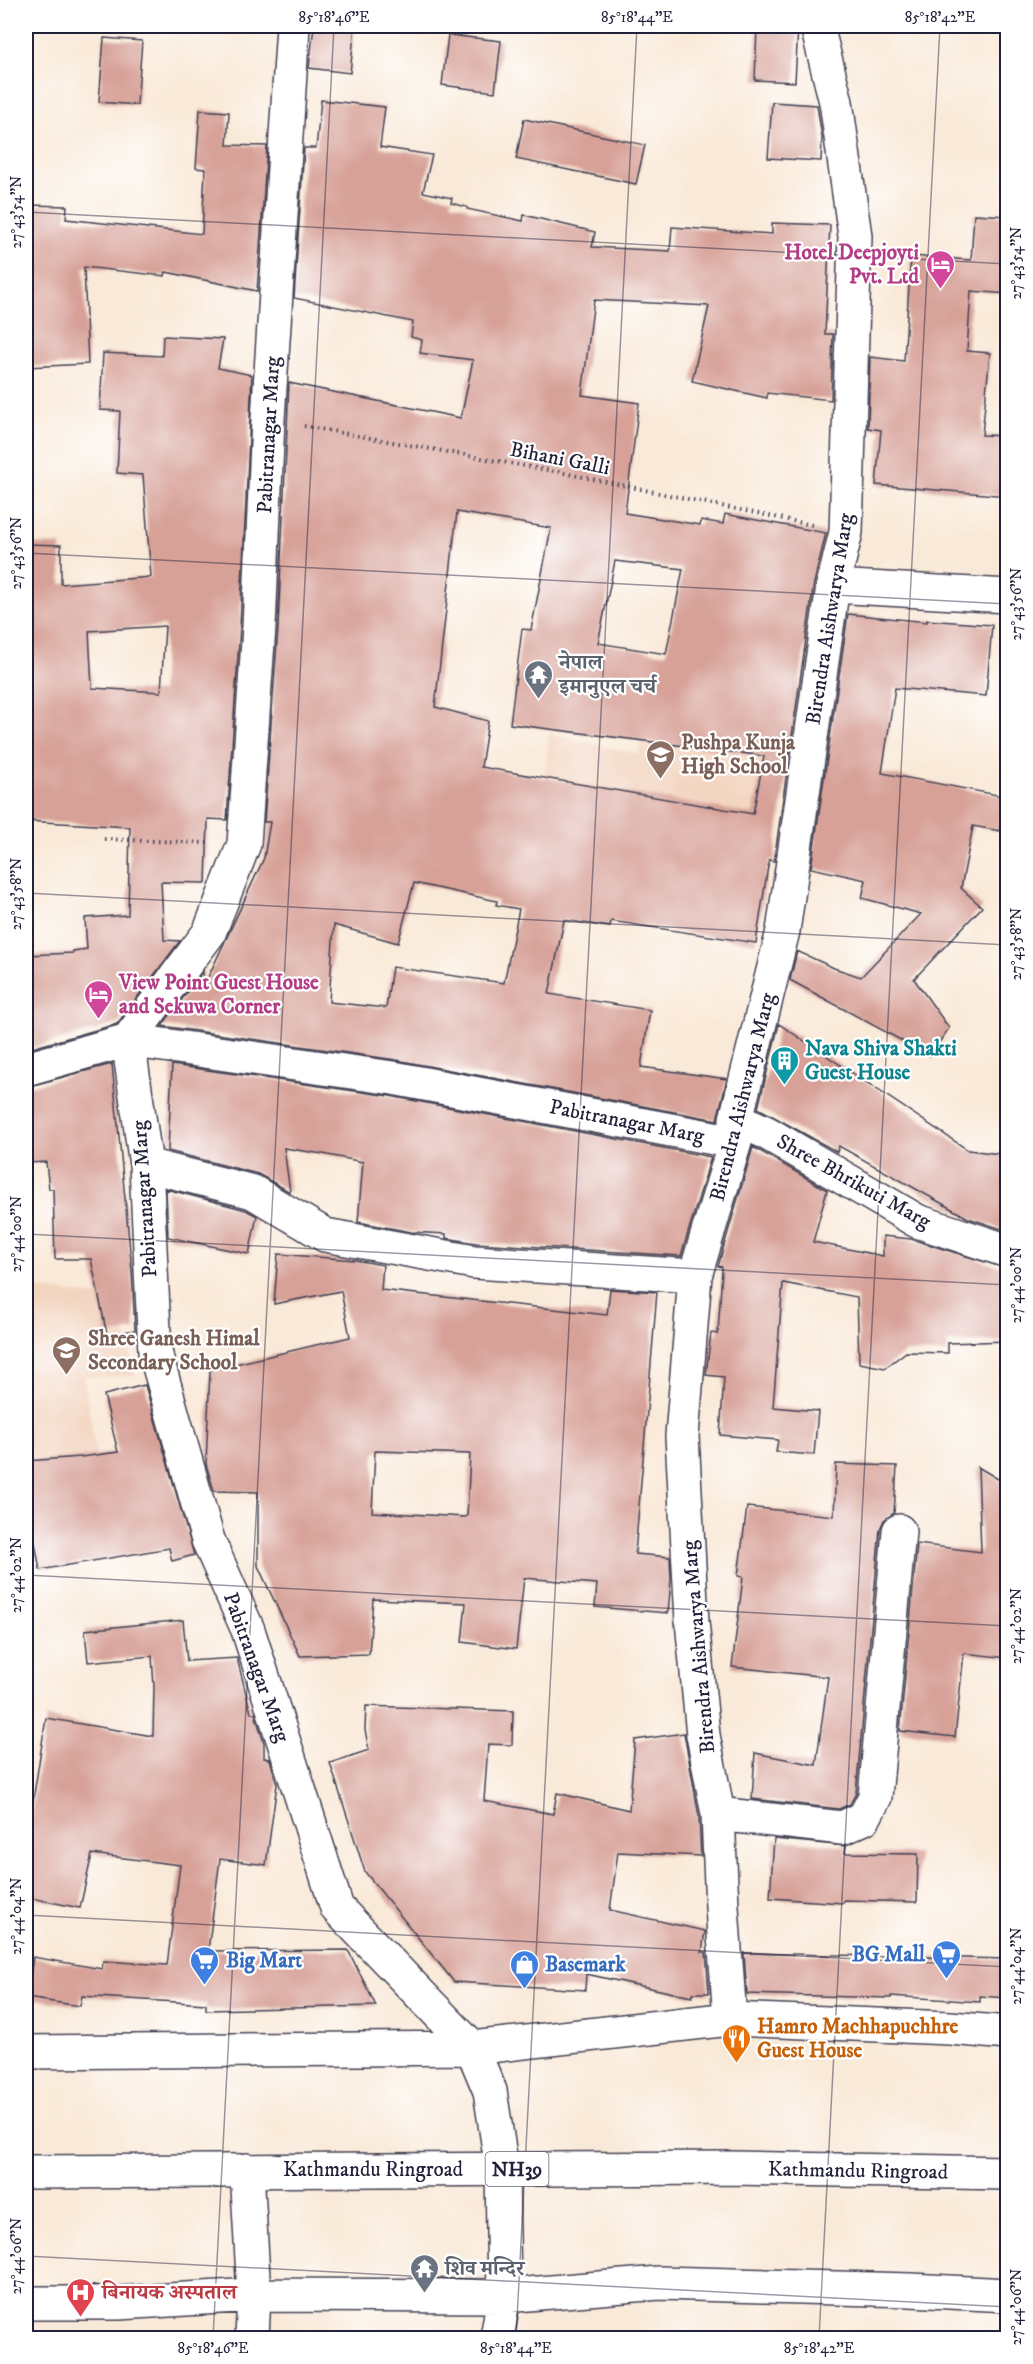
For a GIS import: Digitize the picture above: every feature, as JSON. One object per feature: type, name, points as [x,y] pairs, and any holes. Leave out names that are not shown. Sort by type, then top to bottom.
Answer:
[{"type":"main road","name":"Pabitranagar Marg","points":[[293,26],[268,419],[259,627],[244,844],[209,933],[128,1040],[146,1165],[155,1352],[208,1540],[248,1630],[337,1908],[472,2048],[490,2091],[502,2169],[504,2296],[497,2338]]},
{"type":"main road","name":"Birendra Aishwarya Marg","points":[[730,2019],[718,1815],[703,1735],[692,1621],[682,1436],[695,1276],[735,1130],[783,931],[833,586],[846,532],[855,236],[836,102],[817,26]]},
{"type":"main road","points":[[833,586],[1008,596]]},
{"type":"main road","name":"Pabitranagar Marg","points":[[128,1040],[735,1130]]},
{"type":"main road","points":[[26,1069],[128,1040]]},
{"type":"main road","name":"Shree Bhrikuti Marg","points":[[735,1130],[765,1132],[917,1221],[1008,1251]]},
{"type":"main road","points":[[146,1165],[253,1192],[325,1235],[474,1262],[695,1276]]},
{"type":"main road","points":[[718,1815],[842,1828],[864,1818],[875,1797],[899,1531]]},
{"type":"main road","points":[[26,2052],[472,2048],[730,2019],[950,2028],[1008,2033]]},
{"type":"main road","name":"Kathmandu Ringroad","points":[[26,2172],[734,2168],[1008,2174]]},
{"type":"main road","points":[[247,2170],[254,2295],[252,2338]]},
{"type":"main road","points":[[26,2303],[118,2303],[254,2295],[504,2296],[659,2283],[1008,2295]]},
{"type":"path","name":"Bihani Galli","points":[[268,419],[564,473],[846,532]]},
{"type":"path","points":[[104,839],[244,844]]},
{"type":"shaded area","name":"Pushpa Kunja High School","points":[[653,677],[786,705],[764,871],[542,803],[549,734],[639,754]]},
{"type":"shaded area","name":"Shree Ganesh Himal Secondary School","points":[[26,1287],[118,1299],[135,1376],[84,1377],[97,1461],[26,1466]]},
{"type":"building","points":[[314,26],[355,26],[350,73],[309,68]]},
{"type":"building","points":[[757,26],[798,26],[795,82],[755,80]]},
{"type":"building","points":[[448,35],[501,41],[495,92],[442,85]]},
{"type":"building","points":[[104,38],[142,41],[137,105],[99,102]]},
{"type":"building","points":[[321,100],[385,107],[380,147],[432,155],[423,192],[452,198],[451,203],[467,207],[467,209],[523,221],[524,215],[595,232],[592,247],[670,251],[672,227],[772,234],[772,223],[830,225],[825,334],[833,334],[831,400],[767,393],[767,398],[692,381],[709,306],[594,300],[582,395],[639,403],[625,513],[700,525],[701,520],[723,524],[725,514],[826,533],[814,583],[774,861],[769,860],[756,943],[611,921],[610,927],[564,920],[549,994],[650,1010],[641,1067],[727,1079],[717,1120],[396,1060],[162,1026],[203,971],[203,988],[264,858],[270,822],[264,822],[278,628],[289,383],[461,418],[473,360],[420,353],[422,340],[411,337],[413,322],[294,298],[304,148],[316,148]],"holes":[[[457,512],[551,528],[531,630],[522,629],[510,724],[764,756],[753,814],[481,767],[488,721],[435,707]],[[615,561],[683,569],[666,654],[598,643]],[[414,883],[497,901],[496,905],[519,909],[504,983],[392,967],[386,1008],[329,1002],[334,925],[398,943]]]},
{"type":"building","points":[[772,102],[817,105],[822,138],[821,161],[768,158]]},
{"type":"building","points":[[200,110],[229,112],[227,145],[267,146],[257,291],[166,272],[165,276],[84,267],[88,364],[26,367],[26,205],[67,206],[66,219],[202,234],[205,169],[196,168]]},
{"type":"building","points":[[524,119],[645,145],[636,184],[516,159]]},
{"type":"building","points":[[974,214],[1008,216],[1008,294],[971,291],[967,351],[990,353],[982,435],[1008,436],[1008,496],[876,485],[881,430],[868,428],[870,357],[904,361],[911,256],[971,260]]},
{"type":"building","points":[[163,336],[223,339],[218,368],[252,375],[240,626],[227,820],[208,819],[206,883],[161,882],[164,940],[180,941],[117,1024],[32,1048],[27,955],[73,953],[73,951],[87,949],[85,918],[128,915],[130,827],[26,821],[26,726],[28,726],[26,544],[61,545],[61,584],[151,577],[143,475],[117,473],[120,411],[100,410],[103,353],[162,356]],"holes":[[[165,626],[161,692],[92,688],[89,631]]]},
{"type":"building","points":[[848,614],[927,622],[927,620],[992,625],[986,696],[895,688],[882,773],[1008,797],[1008,808],[1000,831],[973,826],[961,888],[982,907],[914,979],[949,1028],[930,1056],[790,980],[797,951],[834,968],[861,977],[921,914],[862,898],[866,880],[811,868]]},
{"type":"building","points":[[779,1024],[968,1150],[1008,1155],[1008,1231],[968,1218],[839,1146],[837,1152],[758,1108]]},
{"type":"building","points":[[112,1064],[132,1271],[135,1330],[107,1335],[91,1259],[55,1259],[53,1189],[49,1189],[46,1162],[26,1163],[26,1087]]},
{"type":"building","points":[[172,1065],[390,1096],[711,1157],[681,1256],[476,1243],[446,1238],[446,1234],[411,1232],[358,1222],[363,1162],[284,1148],[290,1192],[258,1174],[168,1151]]},
{"type":"building","points":[[753,1147],[827,1190],[813,1242],[883,1256],[883,1236],[911,1239],[1008,1269],[1008,1341],[948,1343],[948,1353],[906,1352],[885,1368],[859,1363],[857,1297],[783,1283],[773,1407],[818,1411],[814,1455],[776,1452],[778,1440],[720,1435],[724,1377],[706,1375],[711,1333],[718,1334],[722,1267],[718,1266]]},
{"type":"building","points":[[166,1189],[246,1210],[257,1216],[249,1254],[168,1237]]},
{"type":"building","points":[[278,1254],[355,1260],[383,1265],[381,1290],[607,1315],[610,1289],[657,1292],[635,1554],[670,1557],[668,1613],[595,1607],[597,1584],[524,1578],[516,1649],[462,1642],[466,1603],[373,1599],[369,1654],[300,1656],[258,1566],[258,1492],[214,1491],[206,1464],[210,1370],[350,1337],[341,1291],[274,1304]],"holes":[[[375,1451],[470,1454],[467,1516],[372,1512]]]},
{"type":"building","points":[[145,1385],[194,1555],[172,1561],[169,1548],[40,1570],[30,1515],[26,1515],[26,1461],[118,1452],[104,1395]]},
{"type":"building","points":[[836,1464],[897,1466],[894,1513],[884,1520],[880,1529],[856,1793],[850,1804],[839,1809],[752,1799],[755,1753],[816,1765],[828,1677],[732,1667],[743,1577],[738,1576],[747,1507],[834,1516]]},
{"type":"building","points":[[978,1467],[1008,1485],[1008,1658],[964,1653],[955,1737],[900,1731],[917,1544],[981,1552]]},
{"type":"building","points":[[183,1620],[187,1661],[237,1658],[251,1713],[255,1713],[264,1743],[264,1758],[270,1759],[277,1784],[266,1865],[220,1859],[208,1951],[348,1950],[376,2006],[206,2010],[206,2004],[82,1996],[80,2006],[27,1998],[33,1957],[102,1969],[103,1961],[167,1965],[180,1865],[92,1854],[80,1908],[26,1897],[26,1832],[28,1833],[46,1718],[153,1736],[152,1656],[88,1662],[85,1630]]},
{"type":"building","points":[[366,1706],[513,1711],[512,1745],[488,1744],[484,1801],[553,1814],[557,1793],[629,1810],[635,1740],[684,1733],[699,1816],[701,1856],[618,1852],[610,1910],[705,1931],[702,1952],[706,1952],[709,1993],[693,1993],[692,1997],[586,1974],[585,1990],[454,1982],[365,1872],[330,1763],[369,1750],[365,1730]]},
{"type":"building","points":[[774,1839],[846,1846],[845,1853],[918,1854],[917,1902],[844,1900],[843,1903],[770,1898]]},
{"type":"building","points":[[744,1953],[1008,1959],[1008,1998],[980,1996],[980,2002],[891,1996],[891,1998],[747,1994]]},
{"type":"place","name":"Hotel Deepjoyti Pvt. Ltd","points":[[940,290]]},
{"type":"place","name":"नेपाल इमानुएल चर्च","points":[[538,700]]},
{"type":"place","name":"Pushpa Kunja High School","points":[[660,780]]},
{"type":"place","name":"View Point Guest House and Sekuwa Corner","points":[[98,1020]]},
{"type":"place","name":"Nava Shiva Shakti Guest House","points":[[784,1086]]},
{"type":"place","name":"Shree Ganesh Himal Secondary School","points":[[67,1376]]},
{"type":"place","name":"BG Mall","points":[[946,1980]]},
{"type":"place","name":"Big Mart","points":[[205,1986]]},
{"type":"place","name":"Basemark","points":[[524,1990]]},
{"type":"place","name":"Hamro Machhapuchhre Guest House","points":[[736,2064]]},
{"type":"place","name":"शिव मन्दिर","points":[[424,2294]]},
{"type":"place","name":"बिनायक अस्पताल","points":[[81,2318]]}]
